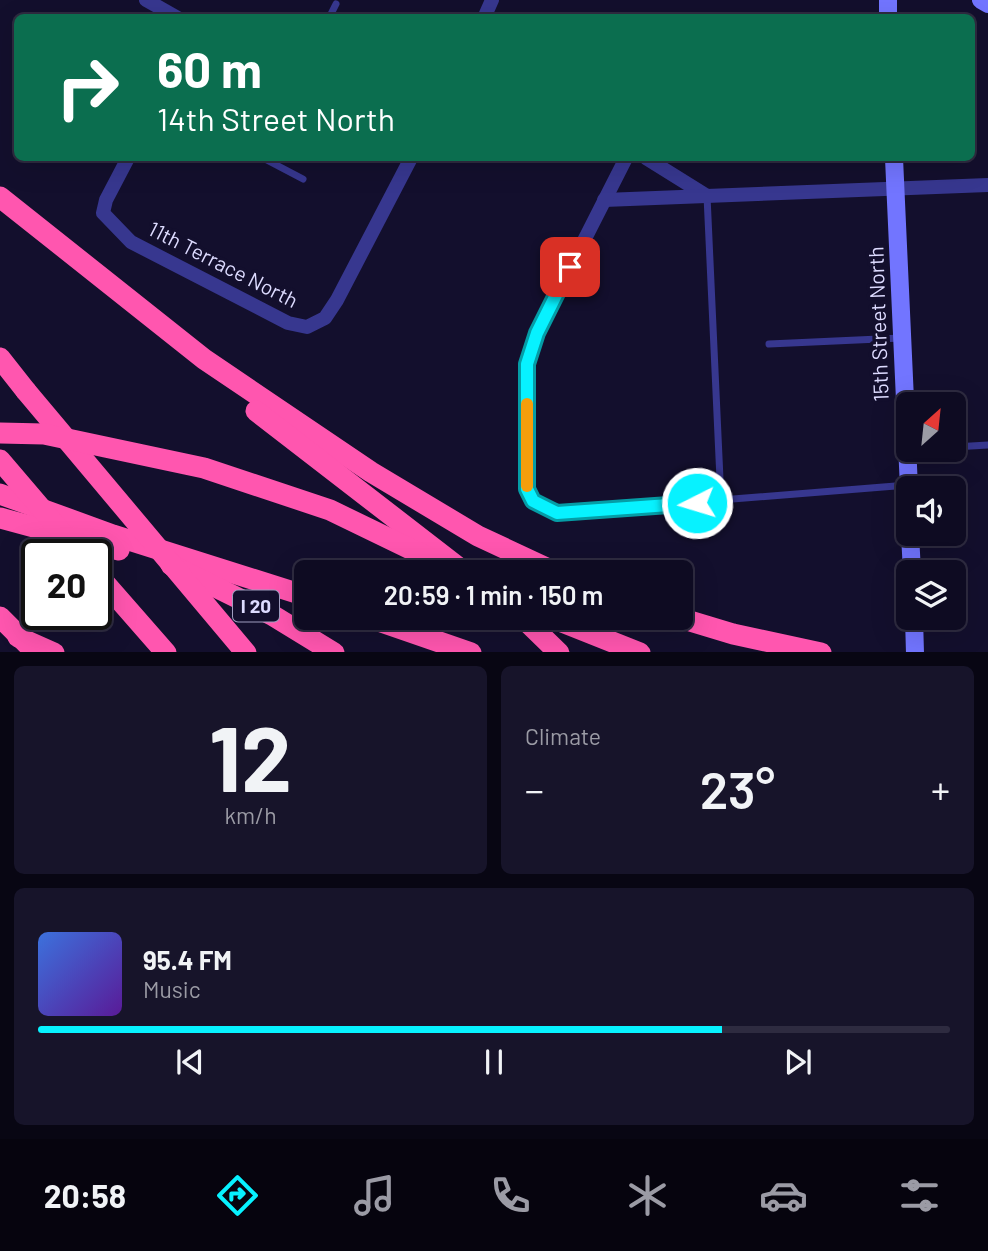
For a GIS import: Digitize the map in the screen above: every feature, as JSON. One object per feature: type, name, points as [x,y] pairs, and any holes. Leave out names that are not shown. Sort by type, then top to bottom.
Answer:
[{"type":"highway","points":[[0,197],[204,359],[424,506],[531,560]]},
{"type":"highway","points":[[0,358],[245,652]]},
{"type":"highway","points":[[204,359],[257,411],[449,560]]},
{"type":"highway","points":[[0,433],[44,433],[204,468],[330,510],[433,560]]},
{"type":"highway","points":[[0,460],[67,539]]},
{"type":"highway","name":"I 20","points":[[0,494],[113,535],[272,615],[332,652]]},
{"type":"highway","points":[[0,518],[174,566]]},
{"type":"highway","points":[[113,535],[294,592]]},
{"type":"highway","points":[[112,591],[165,652]]},
{"type":"highway","points":[[0,617],[35,652]]},
{"type":"highway","points":[[693,622],[733,634],[816,652]]},
{"type":"highway","points":[[405,630],[469,652]]},
{"type":"highway","points":[[535,630],[558,652]]},
{"type":"highway","points":[[582,630],[637,652]]},
{"type":"highway","points":[[0,631],[52,652]]},
{"type":"street","points":[[146,0],[171,14]]},
{"type":"street","points":[[981,0],[988,4]]},
{"type":"street","name":"11th Terrace North","points":[[126,161],[109,193],[103,212],[131,242],[300,327],[315,325],[325,318],[337,300],[409,161]]},
{"type":"street","points":[[527,489],[527,364],[537,333],[624,161]]},
{"type":"street","points":[[651,161],[707,196]]},
{"type":"street","name":"15th Street North","points":[[894,161],[904,392]]},
{"type":"street","points":[[604,200],[988,185]]},
{"type":"street","points":[[914,630],[915,652]]},
{"type":"lane","points":[[331,14],[335,4]]},
{"type":"lane","points":[[268,161],[303,179]]},
{"type":"lane","points":[[707,196],[721,501]]},
{"type":"lane","points":[[769,344],[902,338]]},
{"type":"lane","points":[[966,446],[988,445]]},
{"type":"lane","points":[[527,489],[533,501],[557,513],[896,488]]},
{"type":"slow traffic","points":[[527,404],[527,486]]},
{"type":"route","points":[[570,267],[537,333],[527,364],[527,489],[533,501],[557,513],[697,503]]}]
